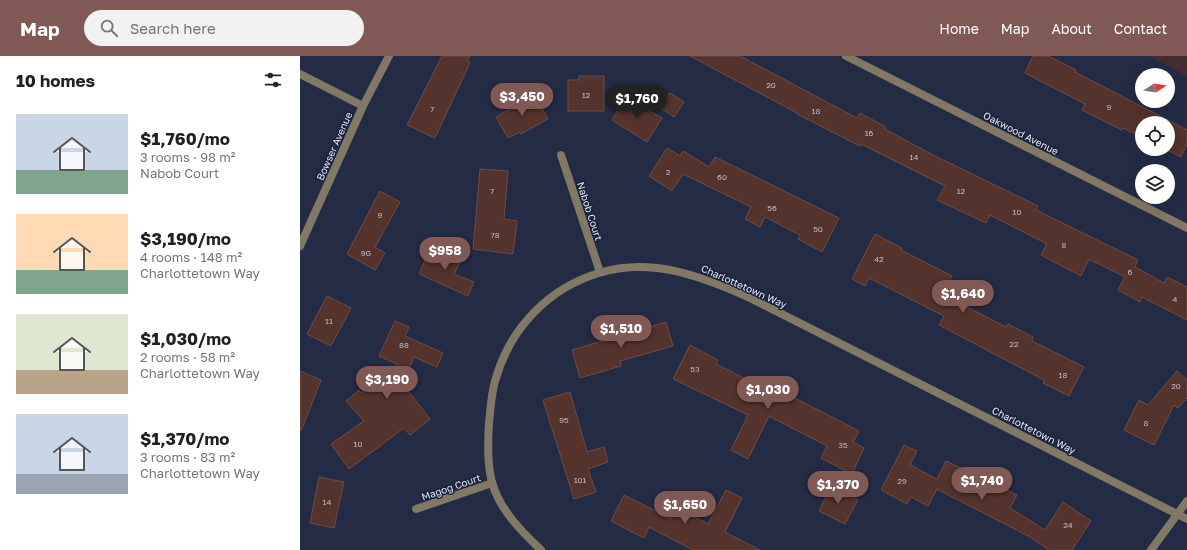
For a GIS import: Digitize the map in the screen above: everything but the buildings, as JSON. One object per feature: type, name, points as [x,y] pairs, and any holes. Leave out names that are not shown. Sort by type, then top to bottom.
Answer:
[{"type":"street","name":"Bowser Avenue","points":[[300,246],[363,106],[389,56]]},
{"type":"street","name":"Oakwood Avenue","points":[[846,56],[1187,228]]},
{"type":"street","points":[[300,74],[363,106]]},
{"type":"street","name":"Nabob Court","points":[[561,155],[600,272]]},
{"type":"street","name":"Charlottetown Way","points":[[541,550],[505,510],[492,483],[488,456],[491,401],[495,379],[504,353],[529,317],[554,293],[573,282],[600,272],[624,268],[654,267],[682,271],[711,280],[755,300],[1187,519]]},
{"type":"street","name":"Magog Court","points":[[416,509],[492,483]]},
{"type":"street","points":[[1151,550],[1187,501]]},
{"type":"shaded area","points":[[1148,56],[1187,56],[1187,76],[1175,70],[1175,68],[1171,68]]}]
